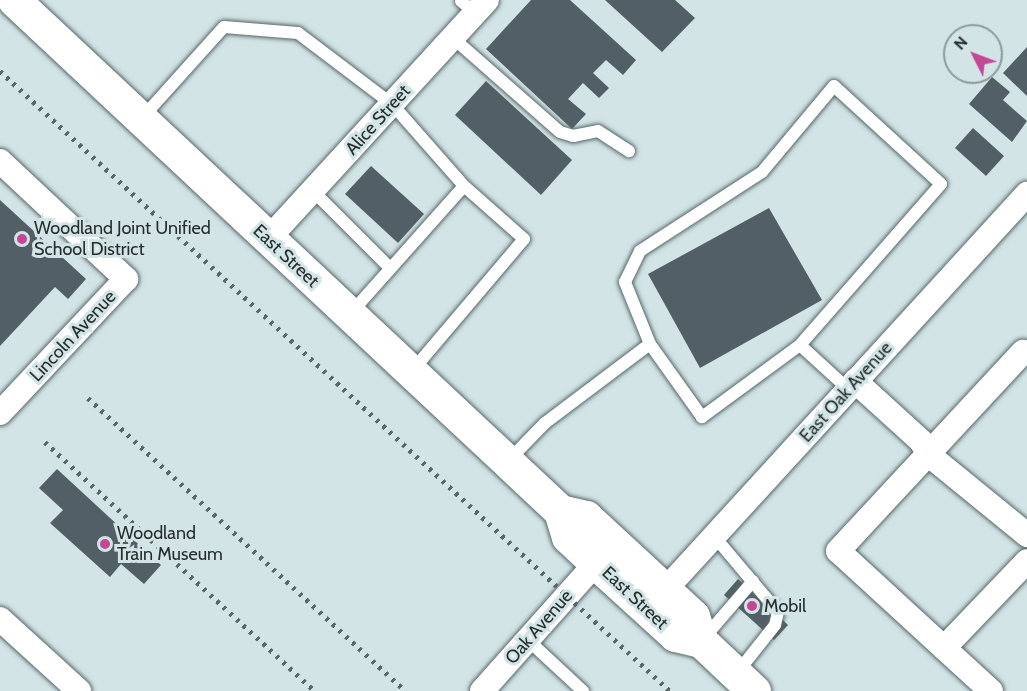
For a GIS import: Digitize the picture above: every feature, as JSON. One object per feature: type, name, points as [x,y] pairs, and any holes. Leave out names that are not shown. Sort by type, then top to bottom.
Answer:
[{"type":"main road","name":"East Street","points":[[14,0],[140,121],[560,511],[586,517],[693,616],[701,641],[745,682]]},
{"type":"main road","name":"East Street","points":[[560,511],[568,537],[596,563],[675,635],[701,641]]},
{"type":"street","name":"Alice Street","points":[[268,239],[453,38],[474,5]]},
{"type":"street","name":"Lincoln Avenue","points":[[0,161],[126,279],[0,413]]},
{"type":"street","name":"East Oak Avenue","points":[[665,590],[1027,194]]},
{"type":"street","points":[[991,691],[838,551],[929,455],[936,441],[1023,352]]},
{"type":"street","points":[[852,385],[921,441],[929,455],[1027,535]]},
{"type":"street","points":[[944,648],[1027,561]]},
{"type":"street","name":"Oak Avenue","points":[[482,691],[529,641],[596,563]]},
{"type":"street","points":[[0,619],[79,691]]},
{"type":"lane","points":[[140,121],[224,27],[298,33],[392,104],[464,186],[524,238],[411,373]]},
{"type":"lane","points":[[453,38],[560,132],[573,136],[598,131],[629,151]]},
{"type":"lane","points":[[834,86],[941,184],[800,345],[702,417],[650,344],[625,282],[640,251],[762,172],[834,86]]},
{"type":"lane","points":[[349,314],[464,186]]},
{"type":"lane","points":[[313,190],[390,268]]},
{"type":"lane","points":[[507,462],[545,423],[650,344]]},
{"type":"lane","points":[[800,345],[852,385]]},
{"type":"lane","points":[[714,536],[778,612],[775,625],[745,682]]},
{"type":"lane","points":[[701,641],[753,581]]},
{"type":"lane","points":[[529,641],[583,691]]},
{"type":"building","points":[[531,0],[570,0],[636,60],[623,75],[606,60],[593,73],[609,88],[599,98],[583,83],[568,99],[586,114],[572,129],[486,49]]},
{"type":"building","points":[[605,0],[675,0],[695,18],[662,52]]},
{"type":"building","points":[[1027,47],[1027,96],[1003,73]]},
{"type":"building","points":[[486,81],[572,160],[541,195],[455,115]]},
{"type":"building","points":[[986,84],[1000,84],[1010,92],[1003,100],[1027,121],[1012,142],[969,104]]},
{"type":"building","points":[[973,128],[1004,156],[986,176],[955,148]]},
{"type":"building","points":[[371,166],[424,214],[398,243],[345,194]]},
{"type":"building","name":"Woodland Joint Unified School District","points":[[0,200],[86,279],[68,299],[55,287],[0,346]]},
{"type":"building","points":[[769,208],[822,300],[700,368],[648,274]]},
{"type":"building","name":"Woodland Train Museum","points":[[57,469],[161,565],[144,584],[121,564],[110,577],[50,523],[63,510],[39,488]]},
{"type":"building","points":[[738,579],[788,625],[774,640],[724,595]]},
{"type":"railway","points":[[0,71],[670,691]]},
{"type":"railway","points":[[88,398],[406,691]]},
{"type":"railway","points":[[45,442],[315,691]]},
{"type":"place","name":"Woodland Joint Unified School District","points":[[22,239]]},
{"type":"place","name":"Woodland Train Museum","points":[[105,544]]},
{"type":"place","name":"Mobil","points":[[752,606]]}]
